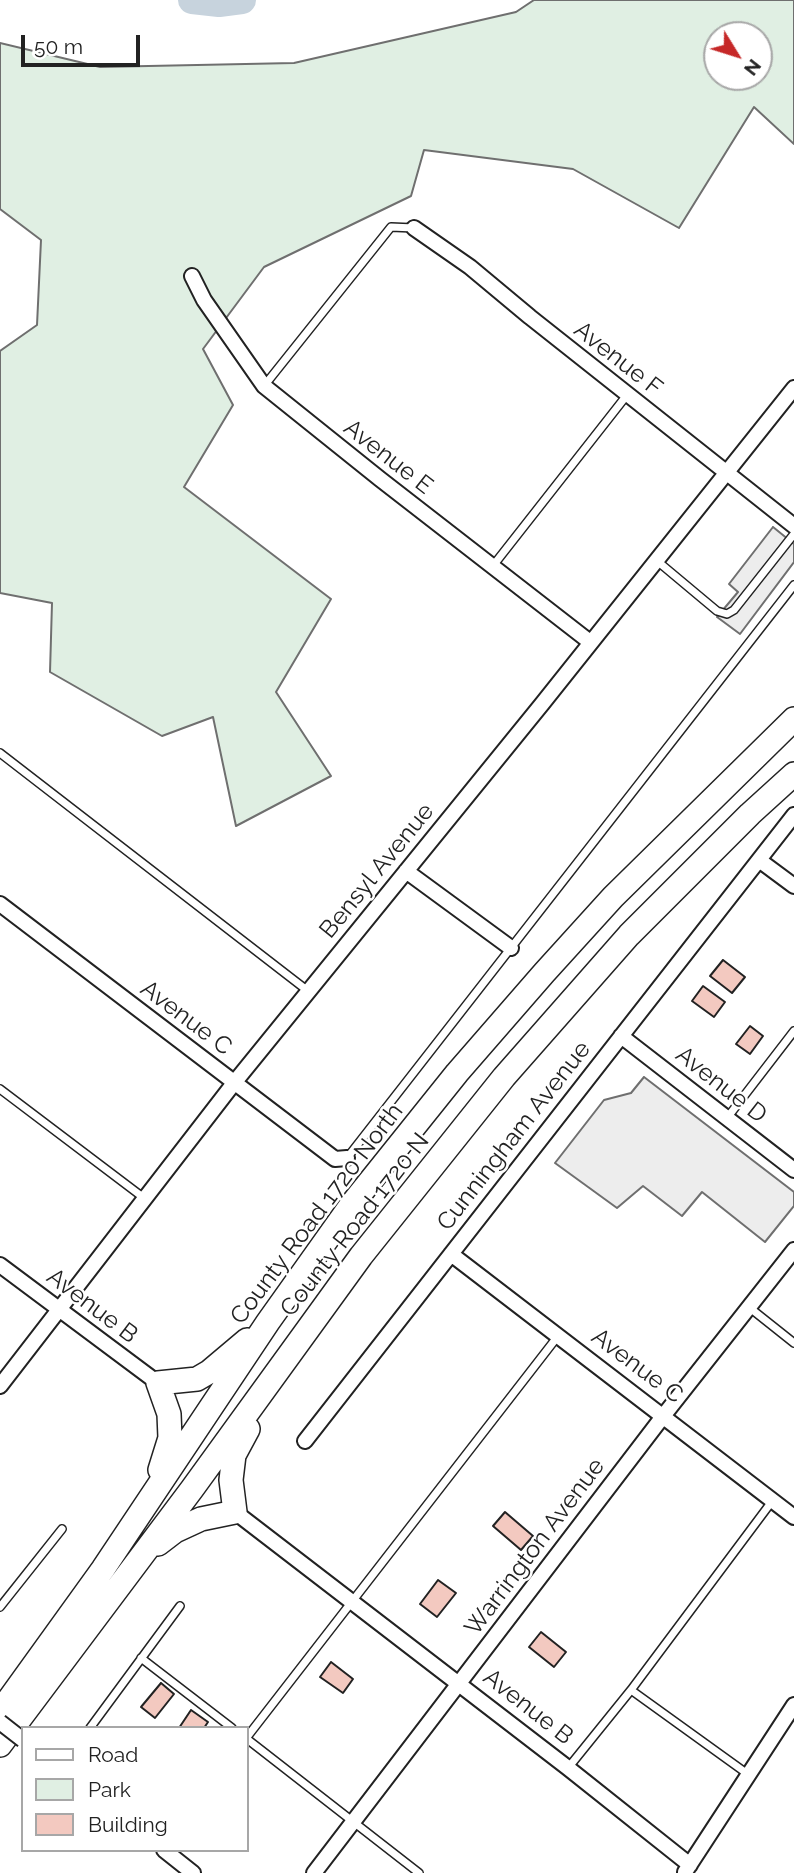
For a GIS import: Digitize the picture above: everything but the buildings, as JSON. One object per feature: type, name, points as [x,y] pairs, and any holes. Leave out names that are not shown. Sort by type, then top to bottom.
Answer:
[{"type":"main road","name":"County Road 1720 North","points":[[150,1499],[268,1322],[352,1204],[457,1073],[613,897],[794,719]]},
{"type":"main road","name":"County Road 1720 N","points":[[0,1745],[192,1489],[361,1256],[504,1077],[629,935],[794,774]]},
{"type":"main road","points":[[0,1712],[150,1499],[170,1438],[169,1415],[158,1383],[197,1379],[268,1322]]},
{"type":"main road","points":[[139,1557],[175,1531],[201,1520],[236,1512],[231,1480],[234,1455],[278,1370]]},
{"type":"street","name":"Avenue F","points":[[414,228],[470,267],[794,526]]},
{"type":"street","name":"Avenue E","points":[[192,276],[204,300],[264,386],[590,642]]},
{"type":"street","name":"Bensyl Avenue","points":[[0,1386],[234,1083],[794,388]]},
{"type":"street","points":[[794,815],[759,860],[794,886]]},
{"type":"street","name":"Cunningham Avenue","points":[[305,1441],[759,860]]},
{"type":"street","points":[[406,871],[511,947]]},
{"type":"street","name":"Avenue C","points":[[0,904],[335,1159],[347,1158]]},
{"type":"street","name":"Avenue D","points":[[621,1036],[794,1170]]},
{"type":"street","name":"Warrington Avenue","points":[[314,1873],[664,1415],[794,1250]]},
{"type":"street","name":"Avenue C","points":[[451,1254],[794,1517]]},
{"type":"street","name":"Avenue B","points":[[0,1265],[158,1383]]},
{"type":"street","name":"Avenue B","points":[[236,1512],[568,1768],[687,1869]]},
{"type":"street","points":[[687,1869],[794,1705]]},
{"type":"street","points":[[0,1722],[21,1738]]},
{"type":"street","points":[[167,1852],[193,1873]]},
{"type":"lane","points":[[264,386],[391,227],[414,228]]},
{"type":"lane","points":[[492,567],[627,395]]},
{"type":"lane","points":[[655,560],[717,611],[727,614],[734,610],[794,534]]},
{"type":"lane","points":[[347,1158],[794,585]]},
{"type":"lane","points":[[0,753],[309,991]]},
{"type":"lane","points":[[727,1119],[794,1031]]},
{"type":"lane","points":[[0,1089],[145,1198]]},
{"type":"lane","points":[[750,1308],[794,1343]]},
{"type":"lane","points":[[248,1737],[558,1336]]},
{"type":"lane","points":[[568,1768],[631,1690],[773,1500]]},
{"type":"lane","points":[[0,1607],[62,1529]]},
{"type":"lane","points":[[91,1726],[180,1606]]},
{"type":"lane","points":[[141,1658],[229,1726]]},
{"type":"lane","points":[[631,1690],[749,1775]]},
{"type":"lane","points":[[248,1739],[353,1824],[419,1873]]},
{"type":"green space","points":[[534,0],[794,0],[794,144],[754,107],[679,228],[573,169],[424,150],[411,196],[264,267],[203,349],[233,405],[184,487],[331,599],[276,692],[331,776],[236,826],[213,717],[162,736],[50,672],[52,603],[0,593],[0,351],[37,325],[41,240],[0,209],[0,43],[100,67],[294,63],[516,12]]},
{"type":"shaded area","points":[[773,527],[794,544],[794,562],[740,634],[717,617],[738,592],[729,584]]},
{"type":"shaded area","points":[[644,1077],[794,1192],[794,1206],[765,1242],[702,1192],[682,1216],[643,1186],[617,1208],[555,1163],[604,1100],[631,1093]]},
{"type":"waterway","points":[[192,0],[219,3],[242,0]]}]
